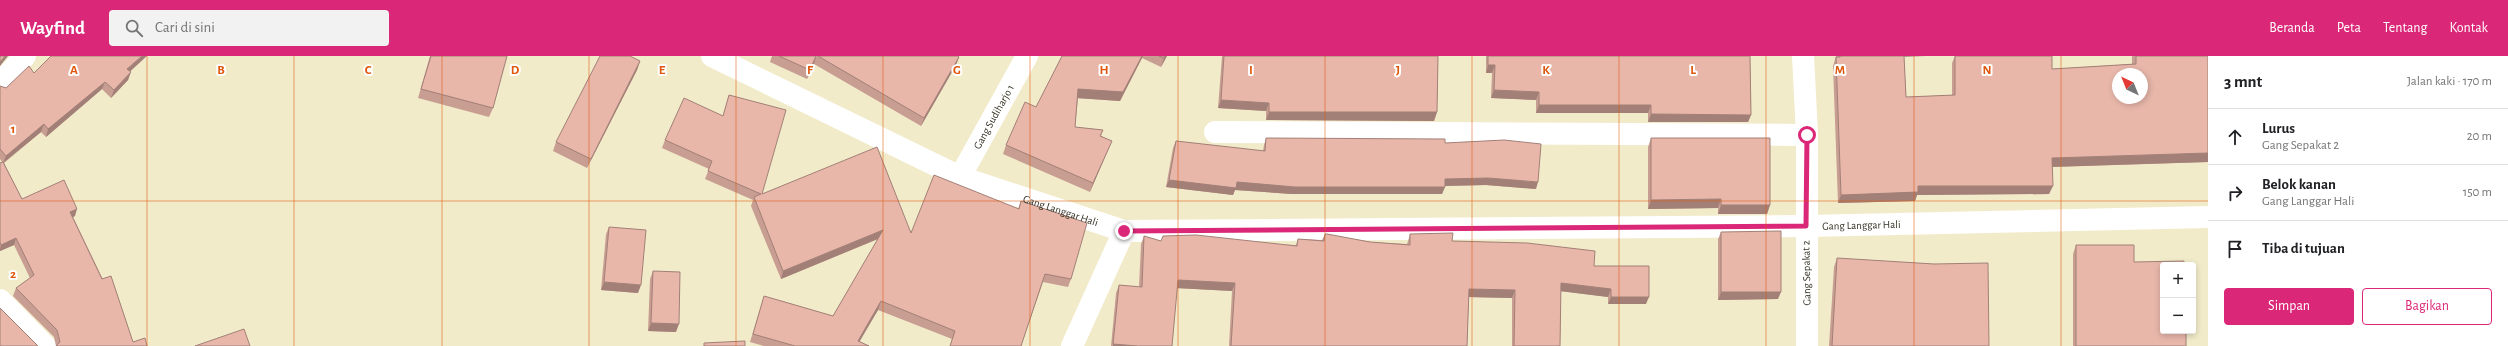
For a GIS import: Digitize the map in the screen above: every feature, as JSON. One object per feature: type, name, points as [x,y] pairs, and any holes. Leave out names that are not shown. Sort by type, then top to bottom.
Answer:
[{"type":"street","points":[[0,83],[26,56]]},
{"type":"street","name":"Gang Langgar Hali","points":[[712,56],[960,177],[1124,231],[1806,226],[2208,217]]},
{"type":"street","name":"Gang Sudiharjo 1","points":[[960,177],[1027,56]]},
{"type":"street","name":"Gang Sepakat 2","points":[[1803,56],[1807,135],[1807,346]]},
{"type":"street","points":[[1215,132],[1807,135]]},
{"type":"street","points":[[1072,346],[1124,231]]},
{"type":"street","points":[[0,300],[45,346]]},
{"type":"building","points":[[0,56],[5,56],[0,62]]},
{"type":"building","points":[[51,56],[142,56],[127,69],[131,72],[114,90],[105,82],[48,129],[44,124],[6,156],[0,149],[0,86],[6,88],[29,66],[34,73]]},
{"type":"building","points":[[431,56],[507,56],[493,108],[421,89]]},
{"type":"building","points":[[600,56],[630,56],[640,61],[591,159],[556,142]]},
{"type":"building","points":[[779,56],[816,56],[810,70]]},
{"type":"building","points":[[818,56],[958,56],[959,57],[924,118]]},
{"type":"building","points":[[1062,56],[1142,56],[1123,92],[1078,89],[1075,127],[1103,130],[1100,136],[1112,141],[1093,183],[1006,145],[1025,102],[1036,107]]},
{"type":"building","points":[[1224,56],[1438,56],[1437,112],[1269,112],[1269,103],[1221,100]]},
{"type":"building","points":[[1488,56],[1750,56],[1751,115],[1651,114],[1651,105],[1539,105],[1539,92],[1494,90],[1495,65],[1488,65]]},
{"type":"building","points":[[1904,56],[1906,97],[1955,95],[1955,56],[2052,56],[2052,69],[2136,64],[2136,56],[2208,56],[2208,153],[2052,158],[2053,186],[1918,186],[1918,192],[1841,195],[1836,57]]},
{"type":"building","points":[[729,95],[786,110],[762,194],[877,147],[911,233],[934,175],[1019,209],[1021,201],[1087,223],[1071,279],[1045,274],[1021,346],[950,346],[955,331],[881,301],[858,341],[869,346],[795,346],[753,334],[764,296],[833,316],[883,230],[783,271],[754,197],[761,194],[708,171],[712,161],[665,140],[684,98],[723,116]]},
{"type":"building","points":[[1266,138],[1445,139],[1445,143],[1504,140],[1541,144],[1538,182],[1488,178],[1445,179],[1445,187],[1295,187],[1237,182],[1236,188],[1169,180],[1176,141],[1265,151]]},
{"type":"building","points":[[1651,138],[1770,138],[1770,205],[1721,205],[1721,199],[1651,200]]},
{"type":"building","points":[[3,162],[22,199],[64,180],[77,209],[70,212],[102,279],[111,276],[133,342],[145,338],[147,346],[56,346],[60,342],[57,330],[16,288],[34,275],[16,238],[1,245],[0,242],[0,163]]},
{"type":"building","points":[[609,227],[646,230],[641,285],[604,282]]},
{"type":"building","points":[[1781,231],[1781,292],[1721,292],[1721,232]]},
{"type":"building","points":[[1453,233],[1452,241],[1527,243],[1595,251],[1594,266],[1649,266],[1649,297],[1611,297],[1611,289],[1561,283],[1560,346],[1514,346],[1515,290],[1469,289],[1467,346],[1231,346],[1235,283],[1178,280],[1172,346],[1113,344],[1119,285],[1142,287],[1144,236],[1161,241],[1163,236],[1196,235],[1297,246],[1298,239],[1324,241],[1325,234],[1327,234],[1370,242],[1410,245],[1410,234]]},
{"type":"building","points":[[2076,245],[2134,245],[2134,262],[2184,261],[2160,262],[2160,334],[2186,334],[2186,346],[2076,346]]},
{"type":"building","points":[[1837,258],[1934,264],[1988,263],[1989,346],[1832,346]]},
{"type":"building","points":[[653,271],[680,272],[679,324],[651,323]]},
{"type":"building","points":[[0,308],[38,346],[0,346]]},
{"type":"building","points":[[244,329],[250,346],[195,346]]},
{"type":"building","points":[[745,341],[745,346],[704,346],[704,343]]},
{"type":"route","points":[[1124,231],[1806,226],[1807,135]]}]
